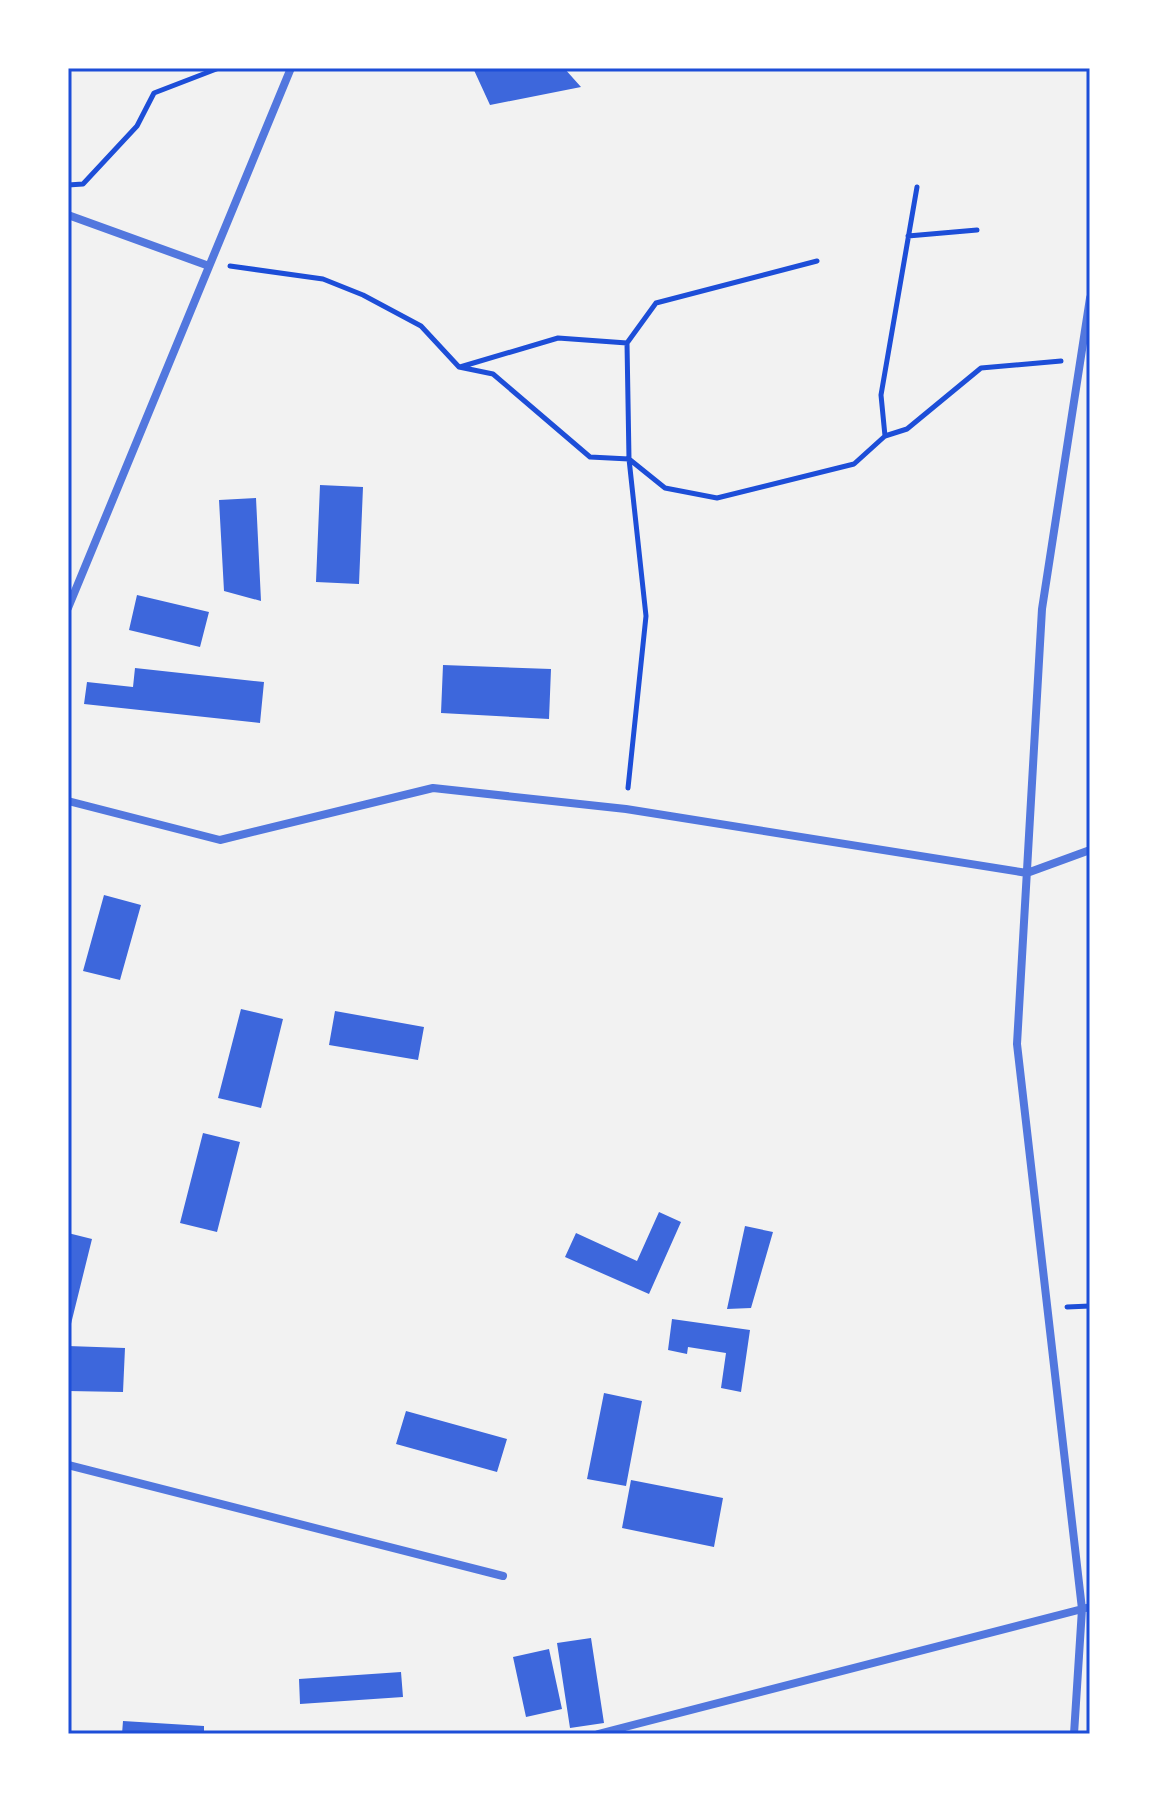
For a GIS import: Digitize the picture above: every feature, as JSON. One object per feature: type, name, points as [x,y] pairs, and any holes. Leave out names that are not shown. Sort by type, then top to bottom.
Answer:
[{"type":"street","points":[[68,608],[291,68]]},
{"type":"street","points":[[68,215],[209,266]]},
{"type":"street","points":[[1074,1734],[1086,1608],[1017,1044],[1042,609],[1090,298]]},
{"type":"street","points":[[68,801],[220,840],[433,788],[626,809],[1027,873],[1090,850]]},
{"type":"street","points":[[68,1465],[503,1576]]},
{"type":"street","points":[[598,1734],[1086,1608]]},
{"type":"path","points":[[68,185],[83,184],[137,126],[154,93],[219,68]]},
{"type":"path","points":[[885,436],[881,395],[917,187]]},
{"type":"path","points":[[908,236],[977,230]]},
{"type":"path","points":[[626,809],[646,616],[629,459],[627,343],[656,303],[817,261]]},
{"type":"path","points":[[209,266],[235,266],[323,279],[363,295],[421,326],[459,367],[493,374],[590,457],[629,459],[665,488],[717,498],[854,464],[885,436],[907,429],[981,368],[1081,359]]},
{"type":"path","points":[[459,367],[558,338],[627,343]]},
{"type":"building","points":[[473,68],[564,68],[581,87],[490,105]]},
{"type":"building","points":[[320,485],[363,487],[359,584],[316,582]]},
{"type":"building","points":[[256,498],[261,601],[224,591],[219,500]]},
{"type":"building","points":[[137,595],[209,612],[200,647],[129,630]]},
{"type":"building","points":[[443,665],[551,669],[549,719],[441,713]]},
{"type":"building","points":[[135,668],[264,682],[260,723],[84,704],[87,682],[133,687]]},
{"type":"building","points":[[104,895],[141,905],[120,980],[83,971]]},
{"type":"building","points":[[241,1009],[283,1019],[261,1108],[218,1098]]},
{"type":"building","points":[[335,1011],[424,1027],[418,1060],[329,1045]]},
{"type":"building","points":[[203,1133],[240,1142],[217,1232],[180,1223]]},
{"type":"building","points":[[659,1212],[681,1222],[649,1294],[565,1257],[576,1233],[637,1261]]},
{"type":"building","points":[[745,1226],[773,1232],[751,1308],[727,1309]]},
{"type":"building","points":[[68,1233],[92,1239],[69,1332],[68,1332]]},
{"type":"building","points":[[672,1319],[750,1330],[741,1392],[721,1388],[726,1353],[688,1347],[687,1354],[668,1350]]},
{"type":"building","points":[[68,1346],[125,1348],[123,1392],[68,1391]]},
{"type":"building","points":[[604,1393],[642,1401],[626,1486],[587,1479]]},
{"type":"building","points":[[406,1411],[507,1439],[497,1472],[396,1444]]},
{"type":"building","points":[[631,1480],[723,1498],[714,1547],[622,1528]]},
{"type":"building","points":[[591,1638],[604,1723],[570,1728],[557,1643]]},
{"type":"building","points":[[549,1649],[562,1709],[526,1717],[513,1657]]},
{"type":"building","points":[[401,1672],[403,1697],[300,1704],[299,1679]]},
{"type":"building","points":[[123,1721],[204,1726],[204,1734],[122,1734]]}]
